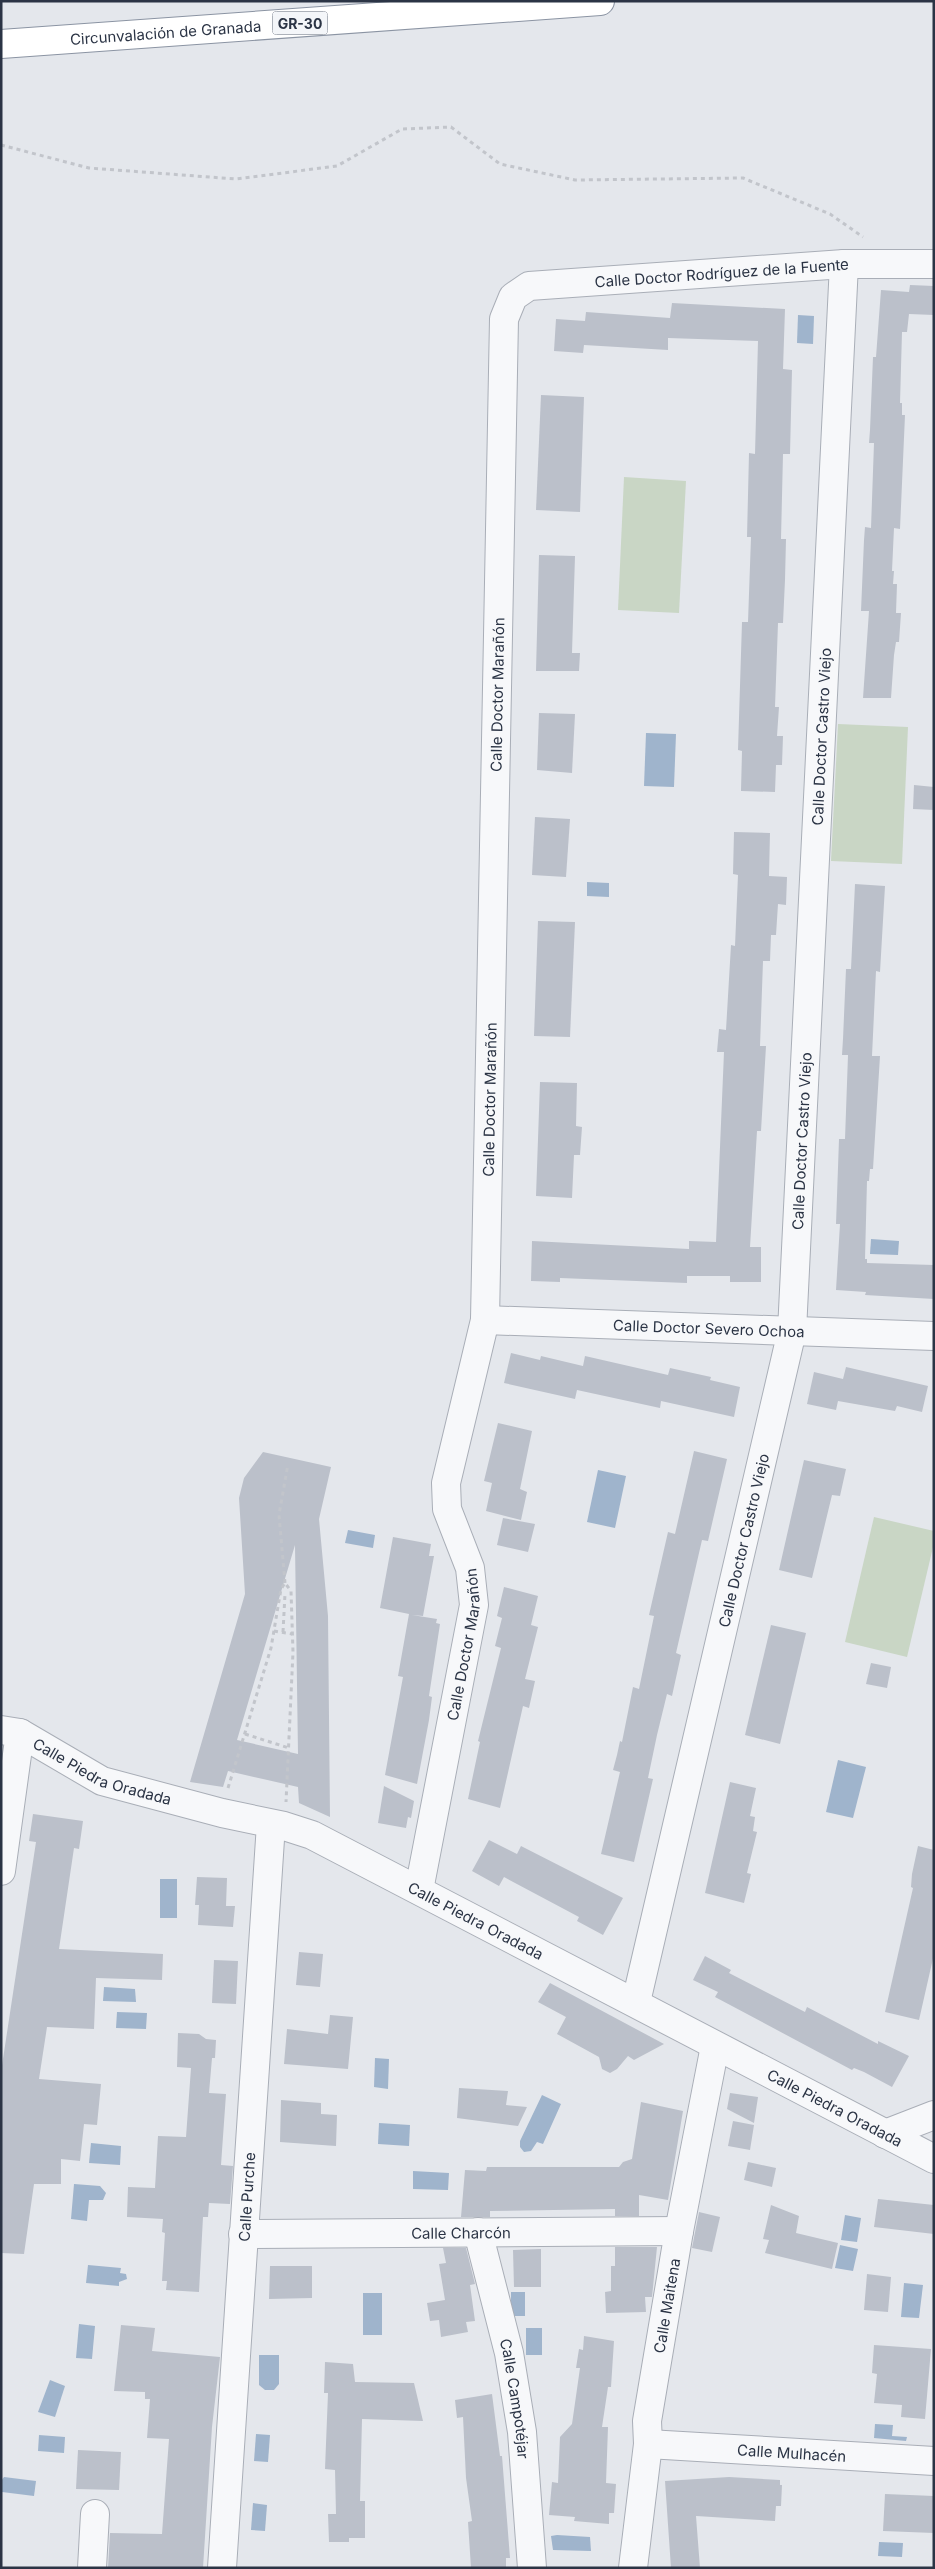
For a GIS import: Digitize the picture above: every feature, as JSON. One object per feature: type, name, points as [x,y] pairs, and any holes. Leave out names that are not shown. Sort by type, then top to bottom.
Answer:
[{"type":"highway","name":"Circunvalación de Granada","points":[[1,44],[600,1]]},
{"type":"street","name":"Calle Doctor Rodríguez de la Fuente","points":[[513,296],[529,286],[844,264],[934,264]]},
{"type":"street","name":"Calle Doctor Castro Viejo","points":[[636,2002],[792,1330],[844,264]]},
{"type":"street","name":"Calle Doctor Marañón","points":[[419,1890],[474,1606],[470,1568],[447,1509],[446,1483],[484,1320],[504,319],[513,296]]},
{"type":"street","name":"Calle Doctor Severo Ochoa","points":[[484,1320],[934,1336]]},
{"type":"street","name":"Calle Piedra Oradada","points":[[11,1732],[102,1781],[312,1835],[636,2002],[715,2046],[885,2134],[931,2150]]},
{"type":"street","points":[[1,1871],[11,1732]]},
{"type":"street","name":"Calle Purche","points":[[222,2568],[243,2234],[277,1825]]},
{"type":"street","name":"Calle Maitena","points":[[633,2568],[648,2444],[647,2420],[679,2231],[715,2046]]},
{"type":"street","points":[[885,2134],[934,2115]]},
{"type":"street","name":"Calle Charcón","points":[[243,2234],[679,2231]]},
{"type":"street","name":"Calle Campotéjar","points":[[478,2232],[509,2353],[522,2432],[532,2568]]},
{"type":"street","name":"Calle Mulhacén","points":[[648,2444],[934,2461]]},
{"type":"street","points":[[92,2568],[94,2514]]},
{"type":"path","points":[[1,145],[90,168],[236,178],[337,166],[402,129],[451,127],[500,164],[575,180],[743,178],[830,214],[869,242]]},
{"type":"path","points":[[277,1825],[289,1748],[292,1634],[291,1591],[285,1583],[279,1515],[288,1464]]},
{"type":"path","points":[[222,1813],[274,1631],[281,1589],[285,1583]]},
{"type":"path","points":[[283,1632],[285,1594]]},
{"type":"path","points":[[274,1631],[292,1634]]},
{"type":"path","points":[[245,1734],[289,1748]]},
{"type":"green space","points":[[624,477],[686,481],[679,613],[618,610]]},
{"type":"green space","points":[[838,724],[908,727],[902,864],[831,861]]},
{"type":"green space","points":[[874,1517],[934,1531],[934,1543],[907,1657],[845,1642]]},
{"type":"water","points":[[798,315],[814,316],[813,344],[797,343]]},
{"type":"water","points":[[646,733],[676,734],[674,787],[644,786]]},
{"type":"water","points":[[587,882],[609,883],[609,897],[587,896]]},
{"type":"water","points":[[871,1239],[899,1241],[898,1255],[870,1254]]},
{"type":"water","points":[[598,1470],[626,1476],[615,1528],[587,1522]]},
{"type":"water","points":[[348,1530],[375,1535],[373,1548],[345,1543]]},
{"type":"water","points":[[838,1760],[866,1767],[853,1818],[826,1812]]},
{"type":"water","points":[[160,1879],[177,1879],[177,1918],[160,1918]]},
{"type":"water","points":[[104,1987],[135,1989],[136,2002],[103,2001]]},
{"type":"water","points":[[117,2012],[147,2013],[146,2029],[116,2028]]},
{"type":"water","points":[[375,2058],[389,2059],[388,2089],[374,2087]]},
{"type":"water","points":[[542,2095],[561,2104],[543,2144],[537,2142],[531,2151],[524,2152],[520,2147],[520,2141]]},
{"type":"water","points":[[379,2123],[410,2125],[409,2146],[378,2144]]},
{"type":"water","points":[[91,2143],[121,2146],[120,2165],[89,2163]]},
{"type":"water","points":[[413,2171],[449,2173],[448,2190],[413,2189]]},
{"type":"water","points":[[74,2184],[100,2186],[106,2193],[103,2200],[89,2200],[87,2221],[71,2219]]},
{"type":"water","points":[[845,2215],[861,2218],[857,2242],[841,2240]]},
{"type":"water","points":[[840,2245],[858,2249],[853,2271],[835,2268]]},
{"type":"water","points":[[88,2265],[121,2268],[120,2273],[126,2274],[127,2279],[119,2282],[119,2286],[86,2283]]},
{"type":"water","points":[[904,2283],[923,2285],[919,2318],[901,2317]]},
{"type":"water","points":[[511,2292],[525,2292],[525,2316],[511,2316]]},
{"type":"water","points":[[363,2293],[382,2293],[382,2335],[363,2335]]},
{"type":"water","points":[[79,2324],[95,2326],[92,2359],[76,2358]]},
{"type":"water","points":[[526,2328],[542,2328],[542,2355],[526,2355]]},
{"type":"water","points":[[259,2355],[279,2355],[279,2384],[274,2390],[265,2390],[259,2385]]},
{"type":"water","points":[[50,2380],[65,2386],[55,2417],[38,2412]]},
{"type":"water","points":[[875,2424],[893,2425],[892,2436],[907,2437],[906,2441],[874,2438]]},
{"type":"water","points":[[256,2434],[270,2435],[268,2462],[254,2461]]},
{"type":"water","points":[[39,2435],[65,2437],[64,2453],[38,2451]]},
{"type":"water","points":[[4,2477],[36,2481],[34,2496],[2,2492],[1,2481]]},
{"type":"water","points":[[253,2503],[267,2505],[265,2531],[251,2530]]},
{"type":"water","points":[[551,2536],[590,2537],[591,2551],[553,2550]]},
{"type":"water","points":[[879,2542],[903,2543],[902,2557],[878,2556]]},
{"type":"building","points":[[910,285],[934,286],[934,315],[909,314],[907,332],[902,332],[900,403],[902,403],[902,415],[905,415],[900,529],[894,528],[892,571],[894,571],[893,584],[897,584],[896,613],[901,613],[899,642],[896,642],[894,655],[891,698],[863,698],[869,611],[861,611],[865,527],[871,528],[874,443],[869,443],[873,357],[876,357],[881,290],[909,292]]},
{"type":"building","points":[[672,303],[785,309],[783,369],[792,370],[790,454],[783,454],[781,539],[786,539],[785,580],[783,623],[778,623],[775,707],[779,707],[777,736],[783,736],[782,765],[776,765],[775,792],[741,791],[742,751],[738,750],[742,622],[748,622],[751,537],[747,537],[749,453],[755,454],[758,341],[668,338],[668,350],[584,345],[583,353],[554,351],[556,319],[585,321],[586,312],[670,318]]},
{"type":"building","points":[[541,395],[584,397],[580,512],[536,510]]},
{"type":"building","points":[[539,555],[575,556],[572,653],[580,653],[579,671],[536,671]]},
{"type":"building","points":[[539,713],[575,714],[572,773],[537,770]]},
{"type":"building","points":[[914,785],[934,787],[934,810],[913,809]]},
{"type":"building","points":[[535,817],[570,819],[566,877],[532,875]]},
{"type":"building","points":[[734,832],[770,833],[769,876],[787,877],[786,905],[778,904],[776,935],[771,935],[770,961],[763,961],[760,1046],[766,1046],[761,1131],[757,1131],[750,1247],[761,1247],[761,1282],[730,1282],[730,1276],[687,1276],[687,1283],[560,1278],[560,1282],[531,1281],[532,1241],[689,1249],[689,1241],[716,1242],[724,1052],[717,1052],[719,1029],[726,1030],[731,945],[735,946],[738,875],[733,874]]},
{"type":"building","points":[[855,884],[885,886],[880,972],[876,971],[872,1056],[880,1056],[873,1169],[870,1169],[869,1181],[867,1181],[865,1259],[867,1259],[867,1263],[934,1265],[934,1299],[865,1295],[866,1292],[836,1290],[840,1224],[836,1224],[839,1139],[845,1139],[848,1055],[842,1055],[846,969],[851,969]]},
{"type":"building","points":[[538,921],[575,922],[570,1037],[534,1036]]},
{"type":"building","points":[[540,1082],[577,1083],[576,1126],[582,1127],[580,1155],[574,1155],[572,1198],[536,1196]]},
{"type":"building","points":[[511,1353],[540,1360],[541,1356],[583,1366],[585,1356],[668,1375],[670,1368],[711,1377],[710,1380],[740,1387],[734,1417],[661,1401],[660,1408],[577,1390],[575,1399],[504,1383]]},
{"type":"building","points":[[846,1367],[928,1386],[922,1412],[897,1406],[895,1411],[838,1401],[836,1410],[807,1404],[814,1372],[843,1379]]},
{"type":"building","points":[[498,1423],[532,1431],[520,1489],[527,1492],[521,1520],[486,1511],[492,1483],[484,1481]]},
{"type":"building","points":[[694,1451],[727,1459],[708,1541],[702,1540],[676,1653],[681,1655],[672,1696],[667,1694],[657,1735],[648,1778],[653,1779],[634,1862],[601,1854],[620,1772],[613,1770],[620,1741],[622,1742],[633,1687],[639,1689],[654,1616],[649,1615],[668,1532],[675,1534]]},
{"type":"building","points":[[263,1452],[331,1467],[319,1519],[328,1616],[330,1817],[299,1803],[298,1787],[228,1771],[223,1787],[190,1782],[245,1594],[239,1498],[244,1478]],"holes":[[[295,1545],[298,1754],[237,1740]]]},
{"type":"building","points":[[804,1460],[846,1469],[840,1496],[832,1495],[812,1578],[779,1570]]},
{"type":"building","points":[[503,1518],[535,1524],[528,1552],[497,1545]]},
{"type":"building","points":[[393,1537],[431,1544],[429,1556],[434,1556],[423,1616],[412,1615],[437,1619],[436,1623],[440,1624],[429,1696],[432,1697],[429,1720],[417,1784],[385,1775],[403,1677],[398,1676],[409,1614],[380,1608]]},
{"type":"building","points":[[504,1587],[538,1596],[531,1625],[538,1627],[525,1679],[535,1681],[529,1708],[523,1706],[500,1808],[468,1799],[480,1742],[478,1741],[501,1648],[495,1646],[502,1618],[497,1616]]},
{"type":"building","points":[[771,1625],[806,1633],[780,1744],[745,1735]]},
{"type":"building","points":[[871,1663],[891,1667],[887,1688],[866,1684]]},
{"type":"building","points":[[730,1782],[756,1788],[750,1816],[755,1817],[753,1831],[757,1832],[747,1873],[751,1874],[744,1903],[705,1893]]},
{"type":"building","points":[[384,1786],[414,1801],[411,1818],[408,1817],[406,1828],[378,1823]]},
{"type":"building","points":[[33,1814],[83,1821],[79,1849],[74,1848],[59,1949],[163,1954],[162,1980],[96,1978],[94,2029],[47,2027],[39,2079],[101,2084],[97,2125],[84,2124],[80,2161],[61,2159],[61,2184],[34,2184],[24,2254],[1,2253],[1,2072],[36,1842],[29,1841]]},
{"type":"building","points":[[489,1840],[517,1854],[521,1846],[623,1898],[603,1935],[577,1921],[579,1917],[504,1877],[499,1886],[472,1871]]},
{"type":"building","points":[[918,1846],[934,1850],[934,1954],[919,2020],[885,2012],[913,1888],[911,1887],[912,1874]]},
{"type":"building","points":[[197,1877],[227,1878],[226,1906],[235,1906],[233,1927],[198,1925],[199,1905],[195,1905]]},
{"type":"building","points":[[299,1952],[323,1954],[320,1987],[296,1985]]},
{"type":"building","points":[[705,1956],[731,1970],[729,1973],[805,2012],[807,2007],[878,2044],[878,2041],[909,2056],[892,2087],[864,2072],[854,2068],[852,2070],[715,1997],[718,1992],[693,1980]]},
{"type":"building","points":[[214,1960],[238,1961],[236,2004],[212,2003]]},
{"type":"building","points":[[550,1983],[664,2044],[634,2060],[628,2056],[617,2069],[610,2073],[602,2069],[599,2057],[557,2034],[566,2017],[538,2002]]},
{"type":"building","points":[[330,2015],[353,2017],[348,2069],[284,2064],[287,2029],[328,2034]]},
{"type":"building","points":[[178,2033],[199,2034],[206,2039],[216,2040],[215,2058],[212,2058],[209,2093],[226,2094],[221,2165],[233,2166],[230,2204],[209,2203],[208,2217],[203,2217],[199,2292],[166,2290],[167,2281],[162,2281],[165,2233],[162,2232],[163,2219],[127,2217],[128,2187],[155,2188],[158,2136],[186,2137],[191,2068],[177,2067]]},
{"type":"building","points":[[459,2088],[508,2091],[506,2105],[527,2107],[518,2126],[457,2118]]},
{"type":"building","points":[[730,2093],[758,2097],[754,2123],[727,2109]]},
{"type":"building","points":[[281,2100],[321,2103],[321,2114],[337,2115],[336,2146],[280,2142]]},
{"type":"building","points":[[641,2102],[683,2111],[668,2200],[639,2195],[639,2216],[615,2216],[615,2209],[490,2211],[490,2217],[461,2217],[465,2170],[486,2171],[487,2167],[619,2167],[623,2162],[632,2159]]},
{"type":"building","points":[[733,2121],[754,2125],[750,2150],[728,2146]]},
{"type":"building","points":[[748,2162],[776,2168],[772,2187],[744,2180]]},
{"type":"building","points":[[878,2199],[934,2205],[934,2234],[874,2227]]},
{"type":"building","points":[[771,2205],[799,2216],[796,2233],[838,2243],[832,2269],[765,2253],[769,2240],[763,2239]]},
{"type":"building","points":[[699,2212],[720,2217],[712,2252],[692,2248]]},
{"type":"building","points":[[615,2247],[657,2247],[652,2297],[645,2297],[646,2312],[606,2313],[605,2292],[611,2291],[611,2266],[615,2266]]},
{"type":"building","points":[[443,2248],[466,2248],[475,2284],[470,2285],[475,2321],[466,2322],[468,2332],[441,2337],[439,2320],[430,2321],[427,2303],[445,2300],[439,2264],[446,2263]]},
{"type":"building","points":[[541,2249],[541,2287],[514,2287],[513,2250]]},
{"type":"building","points":[[270,2266],[312,2266],[312,2298],[269,2299]]},
{"type":"building","points":[[867,2274],[891,2277],[888,2312],[864,2310]]},
{"type":"building","points":[[121,2325],[155,2328],[152,2351],[220,2357],[212,2427],[203,2568],[108,2568],[110,2533],[162,2534],[169,2439],[147,2438],[150,2399],[145,2399],[145,2392],[114,2391]]},
{"type":"building","points":[[584,2336],[614,2341],[611,2387],[608,2387],[602,2427],[608,2427],[606,2483],[616,2484],[614,2513],[609,2513],[609,2524],[574,2521],[575,2517],[549,2515],[552,2482],[558,2483],[560,2437],[572,2424],[580,2368],[576,2368],[579,2349],[583,2350]]},
{"type":"building","points":[[874,2345],[931,2349],[925,2419],[901,2417],[902,2405],[874,2403],[877,2374],[872,2373]]},
{"type":"building","points":[[325,2362],[353,2364],[355,2382],[414,2383],[423,2421],[362,2419],[360,2501],[365,2501],[365,2538],[349,2538],[349,2542],[329,2542],[328,2514],[336,2514],[335,2470],[325,2469],[328,2393],[324,2393]]},
{"type":"building","points":[[492,2394],[500,2456],[502,2456],[510,2558],[506,2558],[506,2568],[471,2568],[468,2522],[472,2521],[466,2478],[463,2417],[457,2418],[455,2400]]},
{"type":"building","points":[[78,2450],[121,2452],[119,2490],[76,2489]]},
{"type":"building","points":[[729,2477],[780,2480],[780,2485],[782,2485],[781,2506],[776,2506],[775,2521],[696,2516],[700,2568],[671,2568],[665,2481]]},
{"type":"building","points":[[885,2494],[934,2496],[934,2533],[883,2531]]}]
